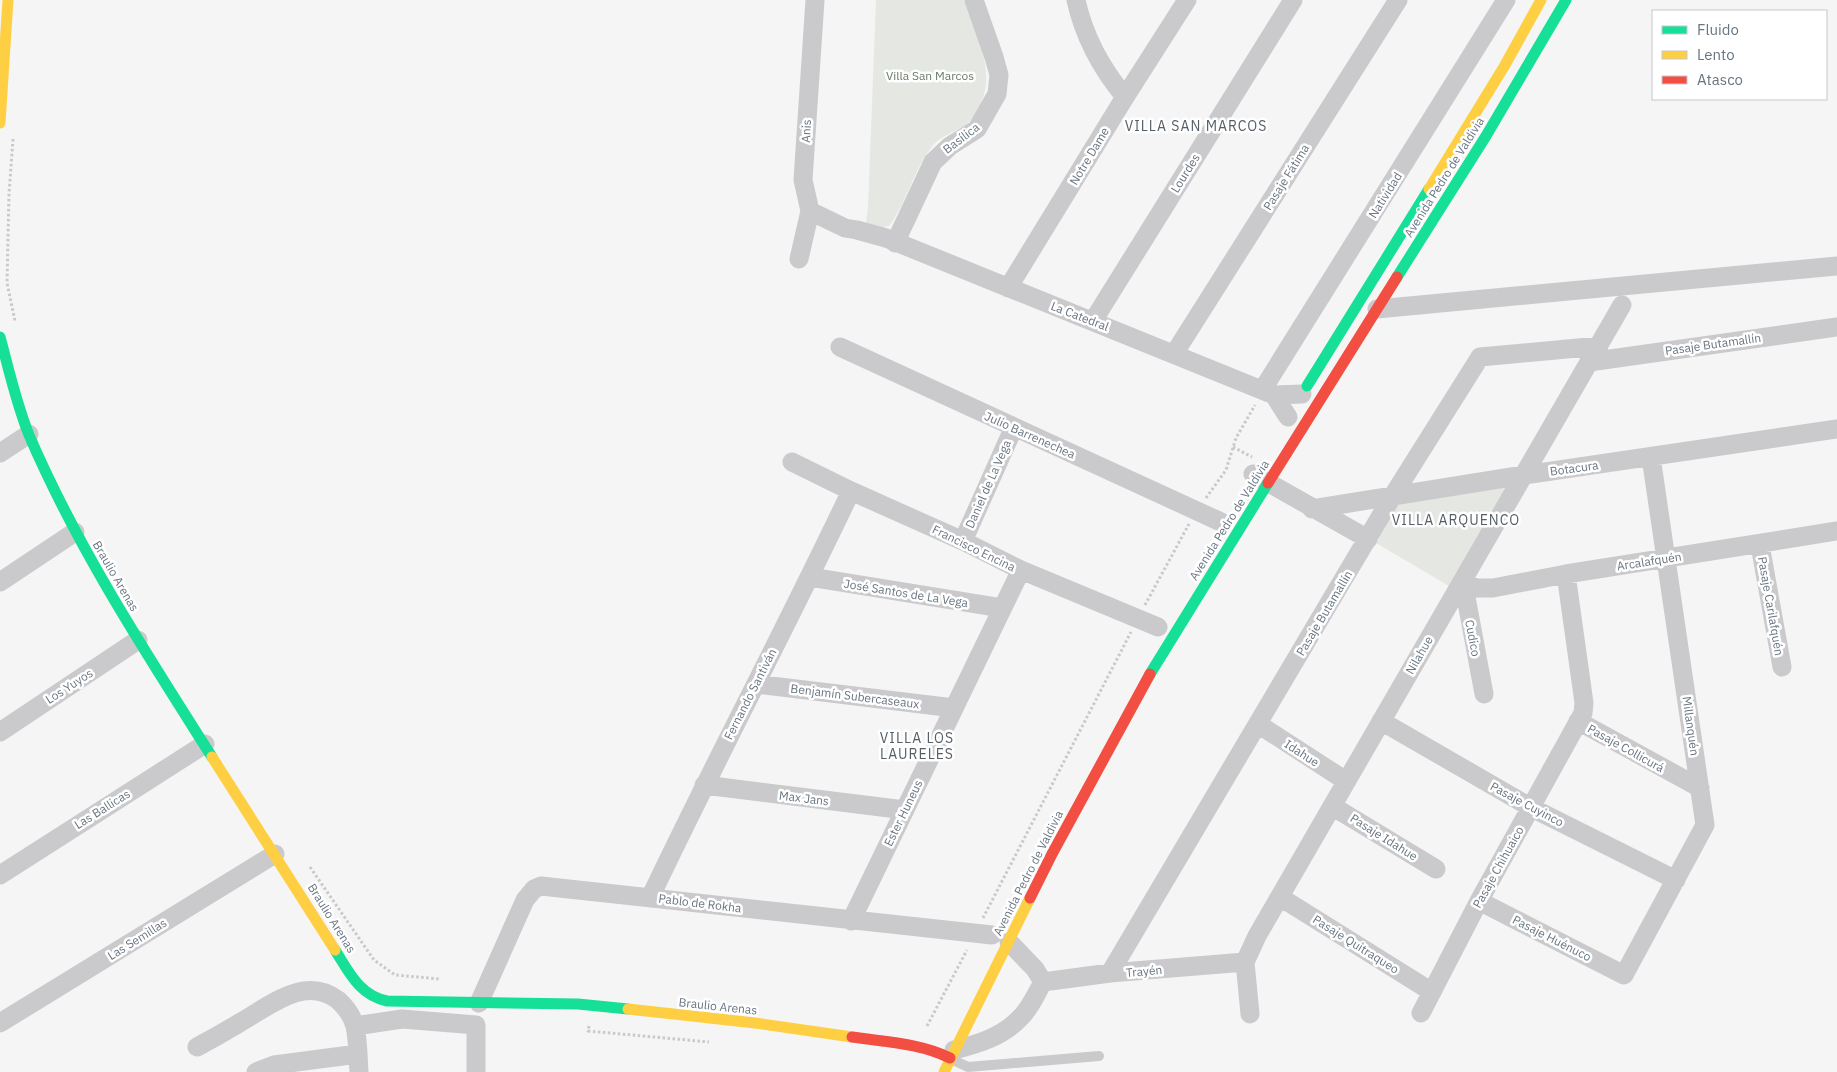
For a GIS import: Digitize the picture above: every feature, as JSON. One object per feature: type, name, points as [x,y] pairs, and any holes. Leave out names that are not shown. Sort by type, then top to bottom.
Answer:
[{"type":"main road","points":[[0,123],[8,0]]},
{"type":"main road","name":"Avenida Pedro de Valdivia","points":[[1285,421],[1505,65],[1536,1]]},
{"type":"main road","name":"Avenida Pedro de Valdivia","points":[[944,1072],[949,1049],[992,936],[1052,854],[1145,683],[1221,557],[1257,475],[1377,310],[1486,136],[1564,4]]},
{"type":"main road","name":"Braulio Arenas","points":[[0,337],[16,397],[29,434],[75,532],[138,640],[356,982],[367,994],[374,998],[393,1002],[594,1006],[755,1023],[916,1046],[933,1056],[949,1049]]},
{"type":"main road","name":"Avenida Pedro de Valdivia","points":[[933,1056],[949,1049]]},
{"type":"street","name":"Anis","points":[[799,259],[810,211],[803,180],[814,0]]},
{"type":"street","name":"Basílica","points":[[890,240],[932,162],[950,146],[977,129],[997,94],[999,75],[974,0]]},
{"type":"street","name":"Notre Dame","points":[[1008,288],[1187,0]]},
{"type":"street","name":"Lourdes","points":[[1093,321],[1293,0]]},
{"type":"street","name":"Pasaje Fátima","points":[[1174,354],[1398,0]]},
{"type":"street","name":"Natividad","points":[[1269,392],[1506,0]]},
{"type":"street","points":[[1536,1],[1564,4]]},
{"type":"street","points":[[1078,2],[1089,42],[1107,75],[1125,97]]},
{"type":"street","name":"La Catedral","points":[[810,211],[845,228],[890,240],[1269,392],[1302,394]]},
{"type":"street","points":[[1377,310],[1837,266]]},
{"type":"street","name":"Nilahue","points":[[1245,962],[1257,936],[1622,305]]},
{"type":"street","name":"Pasaje Butamallín","points":[[1110,973],[1392,497],[1480,357],[1594,354],[1837,327]]},
{"type":"street","name":"Julio Barrenechea","points":[[840,348],[1222,522]]},
{"type":"street","points":[[1269,392],[1285,421]]},
{"type":"street","name":"Daniel de La Vega","points":[[963,541],[1014,428]]},
{"type":"street","name":"Botacura","points":[[1312,509],[1524,475],[1837,429]]},
{"type":"street","points":[[0,452],[29,434]]},
{"type":"street","name":"Millanquén","points":[[1624,975],[1705,825],[1651,457]]},
{"type":"street","name":"Francisco Encina","points":[[792,462],[1021,570],[1158,627]]},
{"type":"street","points":[[1257,475],[1312,509],[1368,539]]},
{"type":"street","name":"Fernando Santiván","points":[[650,898],[704,785],[810,577],[851,491]]},
{"type":"street","name":"Arcalafquén","points":[[1463,581],[1476,588],[1493,588],[1566,574],[1837,531]]},
{"type":"street","points":[[0,582],[75,532]]},
{"type":"street","name":"Pasaje Carilafquén","points":[[1760,544],[1782,667]]},
{"type":"street","name":"Ester Huneus","points":[[851,921],[1021,570]]},
{"type":"street","name":"Pasaje Collicurá","points":[[1566,574],[1584,703],[1583,713],[1578,721],[1700,788]]},
{"type":"street","name":"José Santos de La Vega","points":[[810,577],[1002,608]]},
{"type":"street","name":"Cudico","points":[[1463,581],[1484,694]]},
{"type":"street","name":"Los Yuyos","points":[[0,732],[138,640]]},
{"type":"street","name":"Benjamín Subercaseaux","points":[[756,684],[954,708]]},
{"type":"street","name":"Pasaje Cuyinco","points":[[1381,721],[1530,807],[1676,880]]},
{"type":"street","name":"Pasaje Chihuaico","points":[[1421,1013],[1479,901],[1578,721]]},
{"type":"street","name":"Idahue","points":[[1258,724],[1346,781]]},
{"type":"street","name":"Las Ballicas","points":[[0,875],[205,744]]},
{"type":"street","name":"Max Jans","points":[[704,785],[905,810]]},
{"type":"street","name":"Pasaje Idahue","points":[[1332,806],[1436,869]]},
{"type":"street","name":"Las Semillas","points":[[0,1023],[275,854]]},
{"type":"street","name":"Pablo de Rokha","points":[[479,1003],[525,900],[534,889],[541,886],[992,936]]},
{"type":"street","name":"Pasaje Quitraqueo","points":[[1280,897],[1432,992]]},
{"type":"street","name":"Pasaje Huénuco","points":[[1479,901],[1624,975]]},
{"type":"street","points":[[949,1049],[984,1042],[1005,1031],[1021,1018],[1043,982],[1035,969],[992,936]]},
{"type":"street","points":[[1245,962],[1250,1014]]},
{"type":"street","name":"Trayén","points":[[1043,982],[1110,973],[1245,962]]},
{"type":"street","points":[[197,1047],[276,1001],[297,992],[315,989],[330,994],[350,1014],[355,1026],[358,1063],[274,1065],[256,1072]]},
{"type":"street","points":[[355,1026],[402,1019],[476,1025],[476,1072]]},
{"type":"lane","points":[[949,1049],[968,1067],[1099,1056]]},
{"type":"path","points":[[14,136],[9,194],[7,283],[15,323]]},
{"type":"path","points":[[916,1046],[992,936],[1138,619],[1197,510],[1226,470],[1236,438],[1269,392]]},
{"type":"path","points":[[305,859],[374,960],[395,975],[441,979]]},
{"type":"path","points":[[594,1006],[588,1031],[715,1042]]},
{"type":"green space","name":"Villa San Marcos","points":[[876,0],[964,0],[983,55],[986,83],[983,97],[971,120],[939,140],[931,148],[915,176],[901,207],[889,226],[865,230],[868,208]]},
{"type":"green space","points":[[1508,484],[1449,586],[1376,543],[1399,503]]},
{"type":"traffic: fast","points":[[1397,277],[1486,136],[1566,0]]},
{"type":"traffic: fast","points":[[1307,386],[1429,189]]},
{"type":"traffic: fast","points":[[0,337],[24,423],[69,519],[114,600],[212,757]]},
{"type":"traffic: fast","points":[[1150,674],[1268,483]]},
{"type":"traffic: fast","points":[[335,950],[350,974],[362,988],[369,994],[387,1001],[578,1004],[628,1009]]},
{"type":"traffic: slow","points":[[0,123],[8,0]]},
{"type":"traffic: slow","points":[[1429,189],[1505,65],[1541,0]]},
{"type":"traffic: slow","points":[[212,757],[335,950]]},
{"type":"traffic: slow","points":[[944,1072],[1030,898]]},
{"type":"traffic: slow","points":[[628,1009],[755,1023],[852,1037]]},
{"type":"traffic: jam","points":[[1268,483],[1397,277]]},
{"type":"traffic: jam","points":[[1030,898],[1150,674]]},
{"type":"traffic: jam","points":[[852,1037],[915,1046],[950,1058]]},
{"type":"district","name":"VILLA SAN MARCOS","points":[[1196,126]]},
{"type":"district","name":"VILLA ARQUENCO","points":[[1456,520]]},
{"type":"district","name":"VILLA LOS LAURELES","points":[[917,746]]}]
